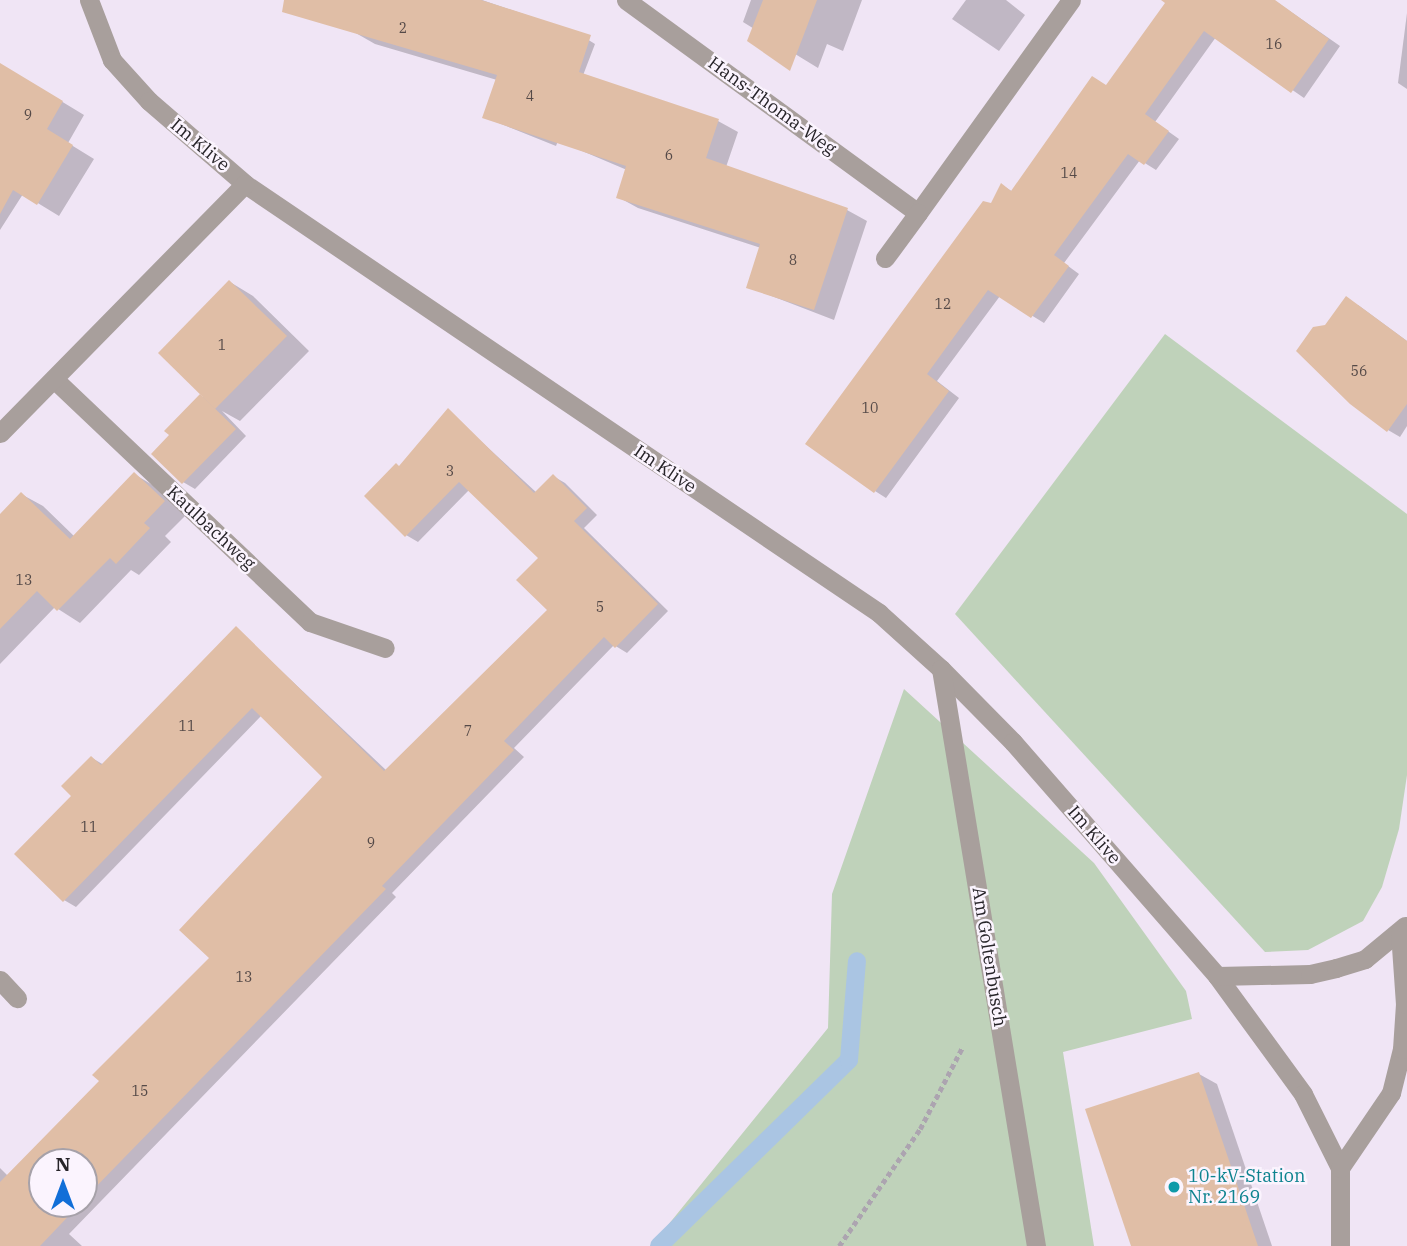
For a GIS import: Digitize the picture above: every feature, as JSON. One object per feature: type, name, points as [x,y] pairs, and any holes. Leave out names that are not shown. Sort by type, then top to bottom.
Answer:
[{"type":"street","name":"Im Klive","points":[[89,0],[112,60],[149,101],[245,184],[878,613],[941,668],[1013,743],[1217,976],[1303,1094],[1340,1168],[1340,1246]]},
{"type":"street","name":"Hans-Thoma-Weg","points":[[626,0],[918,213]]},
{"type":"street","points":[[885,258],[1071,0]]},
{"type":"street","points":[[0,433],[245,184]]},
{"type":"street","name":"Kaulbachweg","points":[[54,379],[310,622],[384,648]]},
{"type":"street","name":"Am Goltenbusch","points":[[941,668],[1036,1246]]},
{"type":"street","points":[[1217,976],[1310,974],[1336,968],[1365,959],[1404,927]]},
{"type":"street","points":[[1340,1168],[1391,1093],[1402,1049],[1405,1004],[1404,927]]},
{"type":"street","points":[[0,979],[17,998]]},
{"type":"path","points":[[839,1246],[920,1129],[963,1046]]},
{"type":"green space","points":[[1165,334],[1407,514],[1407,775],[1399,829],[1382,887],[1363,921],[1308,950],[1265,952],[955,614]]},
{"type":"green space","points":[[904,689],[1094,863],[1186,991],[1192,1019],[1063,1052],[1094,1246],[651,1246],[828,1028],[832,894]]},
{"type":"building","points":[[284,0],[481,0],[591,35],[579,72],[719,119],[706,158],[848,208],[814,310],[746,288],[760,244],[616,198],[626,166],[482,118],[497,75],[282,12]]},
{"type":"building","points":[[763,0],[817,0],[790,71],[747,41]]},
{"type":"building","points":[[1161,0],[1275,0],[1329,39],[1291,93],[1204,31],[1145,114],[1169,131],[1144,165],[1128,154],[1054,255],[1069,266],[1031,318],[988,290],[927,374],[949,391],[874,493],[805,444],[983,201],[991,203],[1001,183],[1011,191],[1092,76],[1106,85],[1165,3]]},
{"type":"building","points":[[0,63],[63,101],[47,129],[73,145],[37,205],[13,190],[0,214]]},
{"type":"building","points":[[229,280],[287,336],[215,409],[158,353]]},
{"type":"building","points":[[1346,296],[1407,341],[1407,404],[1387,432],[1350,404],[1296,351],[1313,327],[1325,325]]},
{"type":"building","points":[[200,394],[236,429],[182,484],[151,454],[169,435],[164,431]]},
{"type":"building","points":[[448,408],[534,493],[553,474],[587,508],[574,521],[658,604],[615,648],[604,637],[504,741],[514,750],[382,886],[386,889],[98,1185],[98,1148],[33,1148],[99,1081],[92,1075],[209,958],[179,930],[322,777],[252,708],[63,902],[14,854],[71,796],[61,786],[91,756],[101,765],[236,626],[384,771],[547,610],[516,580],[538,558],[459,482],[405,537],[364,496],[396,463],[399,466]]},
{"type":"building","points":[[134,472],[165,501],[144,523],[150,528],[116,564],[110,558],[57,611],[37,591],[0,629],[0,514],[21,492],[70,539]]},
{"type":"building","name":"10-kV-Station Nr. 2169","points":[[1199,1072],[1258,1246],[1131,1246],[1085,1109]]},
{"type":"building","points":[[28,1153],[28,1218],[67,1218],[40,1246],[0,1246],[0,1182]]},
{"type":"waterway","points":[[659,1246],[849,1060],[857,961]]},
{"type":"place","name":"10-kV-Station Nr. 2169","points":[[1174,1187]]}]
